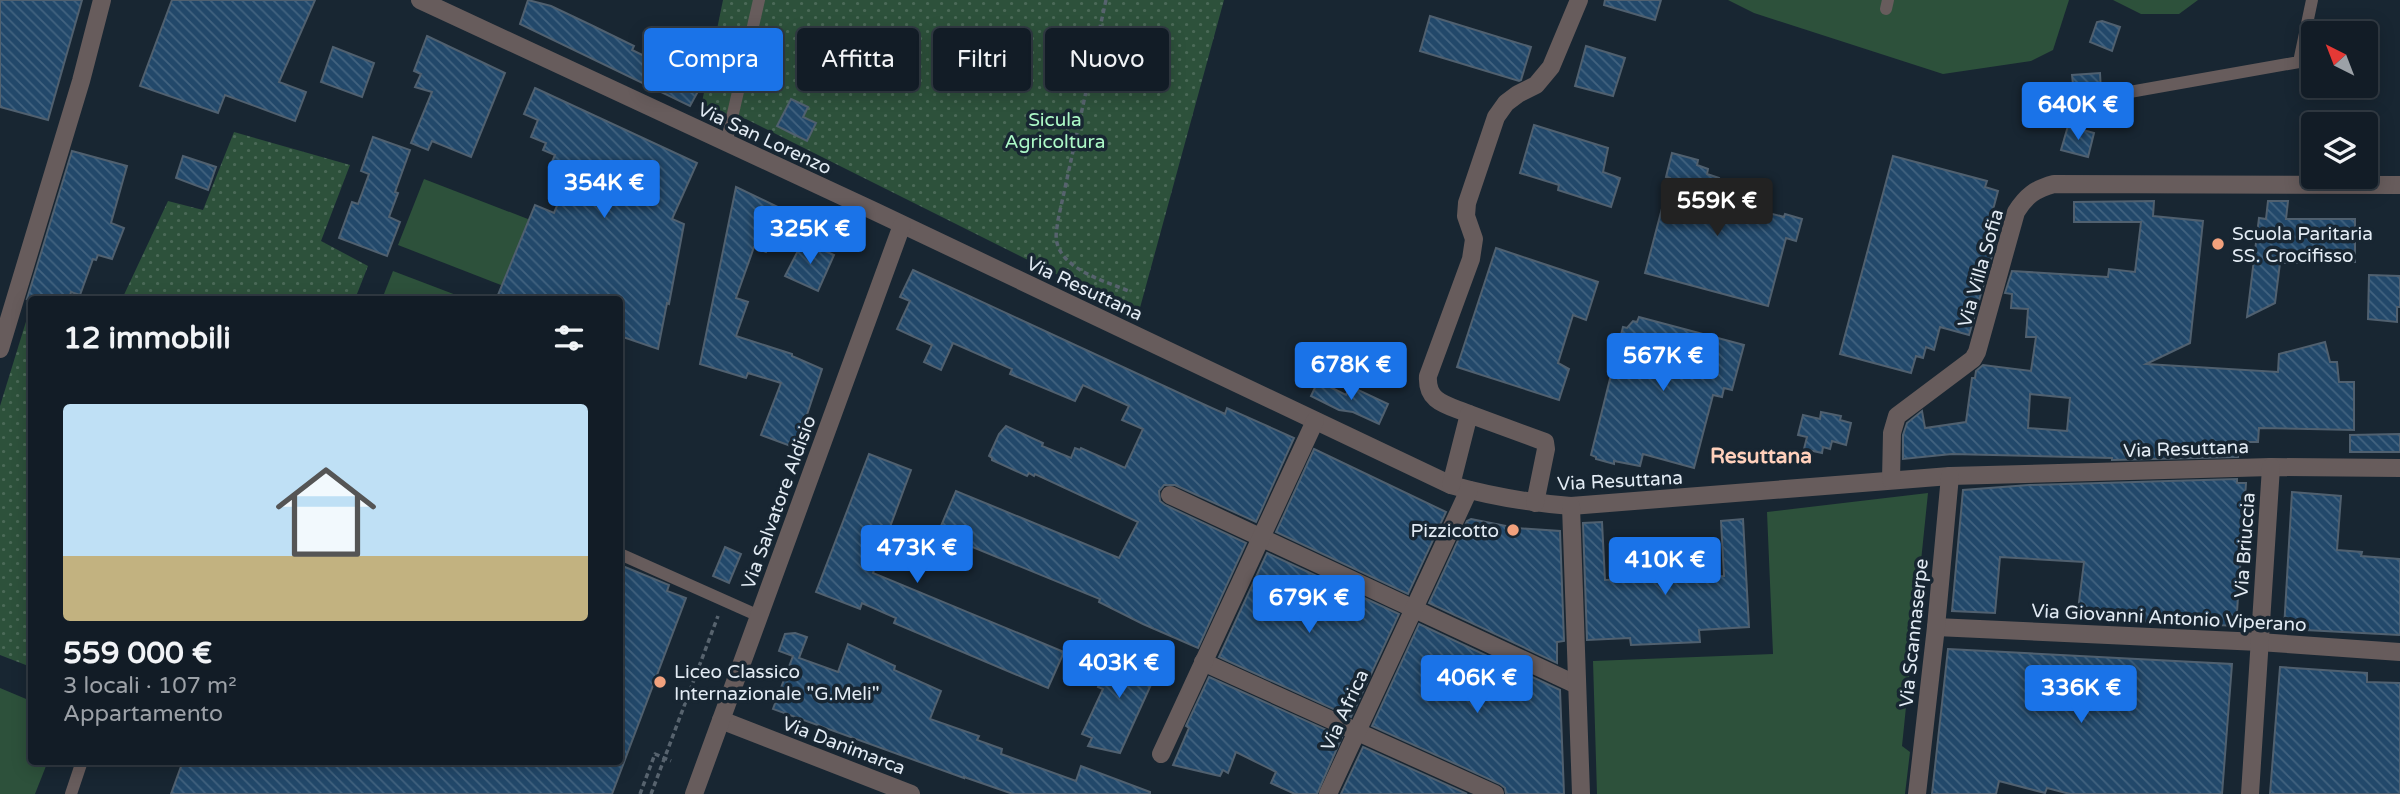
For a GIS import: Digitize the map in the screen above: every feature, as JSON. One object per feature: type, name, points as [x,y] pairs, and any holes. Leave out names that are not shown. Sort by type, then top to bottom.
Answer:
[{"type":"street","points":[[0,349],[102,0]]},
{"type":"street","name":"Via San Lorenzo","points":[[420,0],[902,225]]},
{"type":"street","points":[[1535,503],[1546,449],[1545,442],[1438,401],[1427,388],[1428,376],[1471,259],[1474,239],[1466,216],[1467,203],[1496,117],[1506,103],[1536,85],[1551,67],[1579,0]]},
{"type":"street","name":"Via Villa Sofia","points":[[1891,480],[1892,433],[1897,416],[1973,359],[1978,352],[2016,212],[2030,193],[2040,187],[2053,184],[2400,185]]},
{"type":"street","name":"Via Resuttana","points":[[902,225],[1451,485],[1535,503],[1571,506],[1950,476],[2271,467],[2400,467]]},
{"type":"street","name":"Via Salvatore Aldisio","points":[[694,794],[902,225]]},
{"type":"street","points":[[1451,485],[1469,414]]},
{"type":"street","points":[[1161,754],[1315,421]]},
{"type":"street","name":"Via Briuccia","points":[[2249,794],[2271,467]]},
{"type":"street","name":"Via Scannaserpe","points":[[1917,794],[1950,476]]},
{"type":"street","name":"Via Africa","points":[[1328,794],[1469,490]]},
{"type":"street","points":[[1170,495],[1577,685]]},
{"type":"street","points":[[1571,506],[1581,794]]},
{"type":"street","name":"Via Giovanni Antonio Viperano","points":[[1936,627],[2259,642],[2400,652]]},
{"type":"street","points":[[1203,662],[1495,794]]},
{"type":"street","name":"Via Danimarca","points":[[721,720],[911,794]]},
{"type":"lane","points":[[726,144],[760,0]]},
{"type":"lane","points":[[2124,93],[2299,61],[2312,0]]},
{"type":"lane","points":[[623,555],[759,616]]},
{"type":"lane","points":[[71,794],[81,765]]},
{"type":"path","points":[[1106,0],[1058,220],[1056,241],[1070,262],[1130,292]]},
{"type":"path","points":[[651,794],[724,601]]},
{"type":"path","points":[[640,794],[655,754],[671,761]]},
{"type":"green space","name":"Sicula Agricoltura","points":[[723,0],[1224,0],[1138,315],[746,119],[701,107],[704,91],[783,91],[783,28],[717,28]]},
{"type":"green space","points":[[1728,0],[2069,0],[2053,50],[2031,61],[1943,74],[1754,13]]},
{"type":"green space","points":[[2113,0],[2198,0],[2179,14],[2141,14]]},
{"type":"green space","points":[[234,132],[350,165],[321,241],[368,266],[356,296],[123,296],[168,201],[203,210]]},
{"type":"green space","points":[[424,179],[533,221],[506,287],[398,245]]},
{"type":"green space","points":[[393,271],[459,296],[383,296]]},
{"type":"green space","points":[[28,315],[28,666],[0,655],[0,406]]},
{"type":"green space","points":[[1928,493],[1902,746],[1910,752],[1905,794],[1597,794],[1593,661],[1773,654],[1767,512]]},
{"type":"green space","points":[[0,688],[28,700],[28,765],[46,765],[35,794],[0,794]]},
{"type":"building","points":[[0,0],[82,0],[48,120],[0,107]]},
{"type":"building","points":[[172,0],[315,0],[279,82],[306,92],[295,121],[225,95],[218,113],[140,86]]},
{"type":"building","points":[[528,0],[551,6],[591,25],[634,46],[632,50],[644,56],[644,84],[520,24]]},
{"type":"building","points":[[1605,0],[1661,0],[1655,20],[1604,5]]},
{"type":"building","points":[[1430,16],[1531,47],[1521,80],[1420,51]]},
{"type":"building","points":[[2097,22],[2120,27],[2112,51],[2090,42]]},
{"type":"building","points":[[427,36],[505,73],[471,157],[432,141],[428,150],[411,143],[432,92],[415,87],[421,74],[414,71]]},
{"type":"building","points":[[1586,46],[1625,58],[1613,96],[1575,86]]},
{"type":"building","points":[[333,47],[374,63],[362,97],[321,82]]},
{"type":"building","points":[[2100,73],[2101,92],[2074,94],[2072,75]]},
{"type":"building","points":[[535,88],[697,163],[672,219],[684,224],[658,349],[623,337],[623,296],[498,295],[535,205],[554,213],[572,170],[552,162],[555,155],[543,150],[546,143],[531,137],[538,120],[524,114]]},
{"type":"building","points":[[659,91],[698,91],[690,106]]},
{"type":"building","points":[[791,99],[808,107],[803,117],[816,123],[807,141],[777,126]]},
{"type":"building","points":[[1534,125],[1608,148],[1603,172],[1620,178],[1611,207],[1558,190],[1559,185],[1520,173]]},
{"type":"building","points":[[2068,126],[2094,133],[2088,157],[2061,150]]},
{"type":"building","points":[[373,137],[410,150],[389,217],[400,222],[387,256],[339,238],[352,202],[358,204],[369,174],[361,171]]},
{"type":"building","points":[[72,151],[127,166],[111,223],[124,228],[112,259],[98,255],[96,260],[93,259],[80,295],[71,292],[70,296],[28,296],[27,299]]},
{"type":"building","points":[[1672,153],[1698,160],[1697,165],[1708,169],[1707,174],[1719,178],[1716,191],[1722,192],[1720,200],[1784,217],[1785,214],[1802,219],[1796,241],[1786,238],[1768,306],[1645,273],[1670,178],[1666,177]]},
{"type":"building","points":[[183,156],[216,167],[208,190],[176,178]]},
{"type":"building","points":[[1893,156],[1987,181],[1985,187],[1998,191],[1987,232],[1998,235],[1969,335],[1940,327],[1934,350],[1926,347],[1923,358],[1916,356],[1911,373],[1840,354]]},
{"type":"building","points":[[736,187],[782,209],[766,252],[754,247],[736,298],[748,302],[736,336],[792,354],[822,369],[796,448],[761,435],[781,383],[748,373],[746,378],[700,364]]},
{"type":"building","points":[[2154,201],[2153,216],[2203,221],[2190,343],[2146,364],[2278,372],[2279,354],[2325,342],[2330,362],[2337,362],[2339,382],[2354,382],[2354,430],[2259,428],[2258,442],[2239,442],[2238,457],[2112,460],[1952,454],[1903,459],[1903,435],[1907,423],[1922,411],[1925,428],[1966,422],[1972,378],[1975,378],[1976,371],[1983,365],[2031,371],[2036,337],[2026,337],[2028,309],[2011,308],[2012,294],[2005,293],[2012,271],[2108,277],[2109,269],[2135,272],[2141,222],[2074,222],[2074,202]],"holes":[[[2030,394],[2070,398],[2067,431],[2028,428]]]},
{"type":"building","points":[[2268,201],[2288,201],[2286,219],[2355,219],[2355,262],[2280,263],[2275,303],[2247,317],[2259,218],[2266,219]]},
{"type":"building","points":[[803,241],[834,255],[818,291],[785,276]]},
{"type":"building","points":[[1496,248],[1598,282],[1586,320],[1573,315],[1558,363],[1569,369],[1559,400],[1457,367]]},
{"type":"building","points":[[913,270],[1225,414],[1227,408],[1294,438],[1256,522],[1175,485],[1164,485],[1159,491],[1160,501],[1165,505],[1246,543],[1198,648],[1099,602],[1100,599],[938,533],[956,491],[1119,558],[1138,522],[1035,474],[1034,476],[1029,473],[1027,476],[992,460],[989,456],[999,434],[1006,426],[1071,458],[1075,448],[1081,448],[1125,468],[1143,429],[1122,420],[1129,406],[1083,385],[1075,401],[1010,374],[1012,369],[953,343],[941,370],[924,362],[932,345],[897,329],[910,301],[900,297]]},
{"type":"building","points":[[2369,275],[2400,276],[2397,322],[2368,319]]},
{"type":"building","points":[[1639,317],[1744,345],[1732,390],[1724,388],[1722,397],[1713,395],[1694,468],[1643,454],[1640,466],[1614,461],[1614,464],[1591,455],[1623,327],[1627,328],[1633,321],[1637,322]]},
{"type":"building","points":[[1318,381],[1346,395],[1350,386],[1388,404],[1379,424],[1353,412],[1339,410],[1311,396]]},
{"type":"building","points":[[1821,412],[1841,416],[1840,420],[1851,423],[1846,445],[1832,441],[1830,449],[1823,447],[1822,453],[1804,449],[1807,437],[1798,435],[1803,415],[1820,419]]},
{"type":"building","points":[[2400,434],[2400,452],[2350,452],[2350,435]]},
{"type":"building","points":[[1314,449],[1446,512],[1408,594],[1276,532]]},
{"type":"building","points":[[869,454],[911,470],[873,573],[1064,652],[1048,688],[894,623],[896,618],[862,603],[860,609],[816,592]]},
{"type":"building","points":[[2237,479],[2237,483],[2246,483],[2236,626],[2077,618],[2084,562],[2000,557],[1995,613],[1952,611],[1963,490],[2029,485]]},
{"type":"building","points":[[2292,492],[2341,496],[2337,550],[2362,552],[2361,556],[2400,559],[2400,635],[2284,629]]},
{"type":"building","points":[[1471,519],[1516,528],[1560,531],[1564,641],[1557,642],[1557,663],[1429,603],[1467,521]]},
{"type":"building","points":[[1743,519],[1749,627],[1699,630],[1700,642],[1631,645],[1630,638],[1587,640],[1583,523],[1602,522],[1605,580],[1724,576],[1721,521]]},
{"type":"building","points":[[725,547],[741,554],[729,583],[713,576]]},
{"type":"building","points":[[1267,553],[1399,614],[1351,717],[1219,657]]},
{"type":"building","points":[[623,566],[669,585],[667,591],[686,598],[623,765]]},
{"type":"building","points":[[1419,624],[1560,690],[1564,794],[1506,794],[1505,788],[1500,784],[1372,726]]},
{"type":"building","points":[[795,633],[807,637],[799,658],[838,672],[848,644],[895,666],[894,670],[941,691],[930,719],[979,736],[977,740],[1002,749],[1001,754],[1076,781],[1081,766],[1150,794],[1013,794],[773,709],[793,656],[779,651],[785,634]]},
{"type":"building","points":[[1948,649],[2232,664],[2222,794],[2070,794],[2047,788],[2045,793],[1999,781],[1996,794],[1932,794]]},
{"type":"building","points":[[1115,650],[1138,653],[1137,657],[1159,667],[1120,753],[1088,746],[1092,738],[1082,734],[1103,689],[1098,687]]},
{"type":"building","points":[[2280,667],[2367,673],[2367,682],[2400,683],[2400,794],[2270,794]]},
{"type":"building","points":[[1209,677],[1342,737],[1317,794],[1295,794],[1271,783],[1276,772],[1236,752],[1228,773],[1223,770],[1220,776],[1173,765],[1189,728],[1186,726]]},
{"type":"building","points":[[1363,747],[1467,794],[1341,794]]},
{"type":"building","points":[[182,765],[623,765],[612,794],[171,794]]},
{"type":"place","name":"Scuola Paritaria SS. Crocifisso","points":[[2218,244]]},
{"type":"place","name":"Pizzicotto","points":[[1513,530]]},
{"type":"place","name":"Liceo Classico Internazionale \"G.Meli\"","points":[[660,682]]},
{"type":"district","name":"Resuttana","points":[[1761,456]]}]
